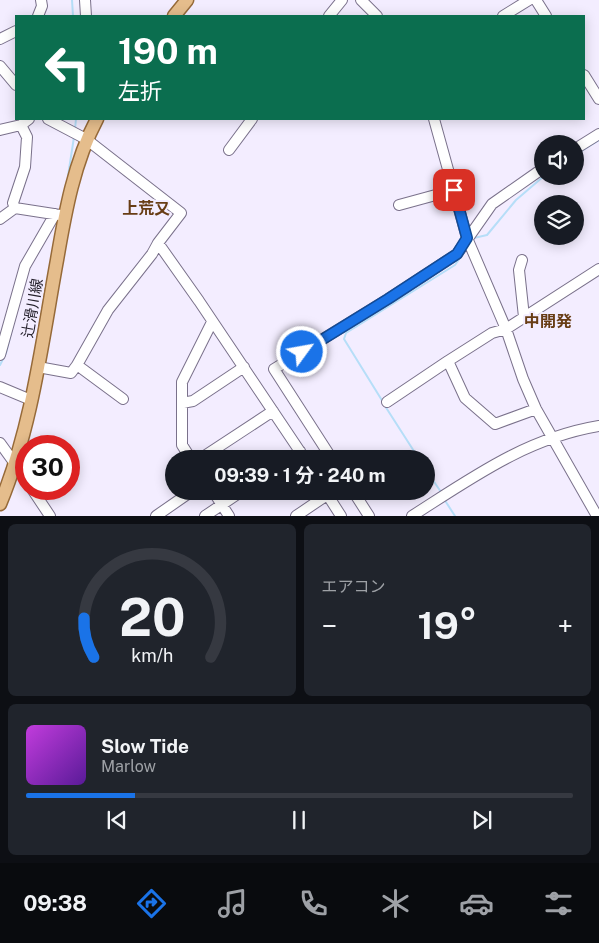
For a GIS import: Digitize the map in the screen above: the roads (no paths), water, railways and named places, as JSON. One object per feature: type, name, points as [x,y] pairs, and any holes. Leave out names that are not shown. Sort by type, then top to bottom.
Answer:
[{"type":"main road","points":[[175,15],[187,0]]},
{"type":"main road","name":"辻滑川線","points":[[22,435],[32,400],[38,367],[60,215],[86,139],[96,120]]},
{"type":"main road","name":"辻滑川線","points":[[0,504],[15,462]]},
{"type":"street","points":[[38,15],[42,6],[41,0]]},
{"type":"street","points":[[85,0],[86,15]]},
{"type":"street","points":[[330,15],[342,0]]},
{"type":"street","points":[[361,0],[376,15]]},
{"type":"street","points":[[505,15],[528,0]]},
{"type":"street","points":[[536,0],[545,15]]},
{"type":"street","points":[[0,39],[15,32]]},
{"type":"street","points":[[0,66],[15,84]]},
{"type":"street","points":[[585,77],[599,98]]},
{"type":"street","points":[[38,367],[71,373],[108,310],[152,254],[180,213],[86,139],[50,120]]},
{"type":"street","points":[[229,150],[251,120]]},
{"type":"street","points":[[434,120],[467,238],[506,329],[523,379],[536,409],[597,516]]},
{"type":"street","points":[[0,130],[25,122],[27,137],[26,168],[13,203],[15,208]]},
{"type":"street","points":[[584,143],[599,134]]},
{"type":"street","points":[[326,450],[274,369],[457,254],[492,204],[534,175]]},
{"type":"street","points":[[399,205],[454,190]]},
{"type":"street","points":[[0,219],[15,208],[60,215],[24,266],[0,355]]},
{"type":"street","points":[[158,243],[299,450]]},
{"type":"street","points":[[522,260],[519,270],[524,317]]},
{"type":"street","points":[[387,402],[492,333],[506,329],[599,268]]},
{"type":"street","points":[[186,450],[182,445],[182,382],[212,322]]},
{"type":"street","points":[[448,361],[465,398],[495,424],[536,409]]},
{"type":"street","points":[[77,365],[123,399]]},
{"type":"street","points":[[182,403],[193,401],[244,367]]},
{"type":"street","points":[[0,386],[32,400]]},
{"type":"street","points":[[214,450],[273,411]]},
{"type":"street","points":[[412,516],[492,465],[519,451],[552,437],[599,426]]},
{"type":"street","points":[[0,443],[15,462]]},
{"type":"street","points":[[39,500],[50,516]]},
{"type":"street","points":[[156,516],[179,500]]},
{"type":"street","points":[[219,500],[229,516]]},
{"type":"street","points":[[205,516],[229,500]]},
{"type":"street","points":[[296,516],[317,500]]},
{"type":"street","points":[[331,500],[341,516]]},
{"type":"street","points":[[358,500],[368,516]]},
{"type":"waterway","points":[[72,0],[73,15]]},
{"type":"waterway","points":[[75,129],[76,120]]},
{"type":"waterway","points":[[68,176],[74,137]]},
{"type":"waterway","points":[[584,149],[599,140]]},
{"type":"waterway","points":[[474,238],[487,235],[516,200],[534,185]]},
{"type":"waterway","points":[[383,402],[344,339],[346,333],[455,265],[460,258]]},
{"type":"waterway","points":[[0,365],[6,353],[13,325]]},
{"type":"waterway","points":[[385,406],[413,450]]},
{"type":"waterway","points":[[435,483],[441,492]]},
{"type":"waterway","points":[[444,499],[455,516]]},
{"type":"district","name":"上荒又","points":[[146,208]]},
{"type":"district","name":"中開発","points":[[548,321]]}]
